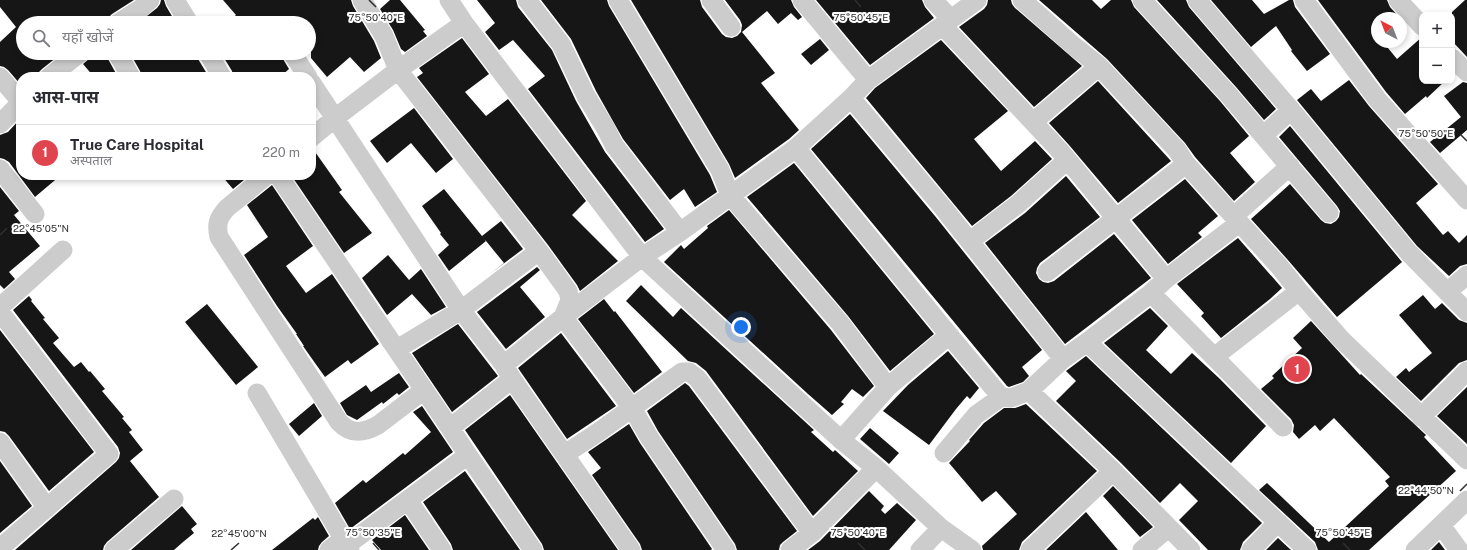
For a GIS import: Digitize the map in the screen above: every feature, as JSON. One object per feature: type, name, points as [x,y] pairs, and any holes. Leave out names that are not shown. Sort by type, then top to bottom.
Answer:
[{"type":"street","points":[[129,16],[150,0]]},
{"type":"street","points":[[175,0],[185,16]]},
{"type":"street","points":[[362,0],[384,36],[398,70],[539,251],[568,291],[570,300],[563,317]]},
{"type":"street","points":[[449,0],[464,23],[642,257],[841,440],[876,468],[941,528],[972,550]]},
{"type":"street","points":[[528,0],[560,44],[586,96],[614,145],[680,232]]},
{"type":"street","points":[[618,0],[720,170],[730,195],[840,323],[888,387]]},
{"type":"street","points":[[711,0],[731,27]]},
{"type":"street","points":[[802,0],[868,80]]},
{"type":"street","points":[[932,0],[947,23],[1116,217],[1124,229],[1166,279]]},
{"type":"street","points":[[450,428],[563,317],[642,257],[680,232],[796,148],[851,98],[868,80],[977,0]]},
{"type":"street","points":[[1022,0],[1099,66],[1177,150],[1186,164],[1279,266],[1298,291],[1341,339],[1467,460]]},
{"type":"street","points":[[1142,0],[1264,135],[1329,213]]},
{"type":"street","points":[[1197,0],[1291,110],[1409,253],[1467,312]]},
{"type":"street","points":[[1304,0],[1377,99],[1467,200]]},
{"type":"street","points":[[1399,0],[1419,23]]},
{"type":"street","points":[[316,134],[398,70],[464,23]]},
{"type":"street","points":[[55,72],[71,60]]},
{"type":"street","points":[[121,60],[128,72]]},
{"type":"street","points":[[212,60],[219,72]]},
{"type":"street","points":[[297,60],[305,72]]},
{"type":"street","points":[[1455,61],[1467,72]]},
{"type":"street","points":[[1033,122],[1099,66]]},
{"type":"street","points":[[0,77],[16,96]]},
{"type":"street","points":[[316,90],[461,310],[508,372],[631,550]]},
{"type":"street","points":[[851,98],[970,241],[1063,358]]},
{"type":"street","points":[[0,124],[16,107]]},
{"type":"street","points":[[1264,135],[1291,110]]},
{"type":"street","points":[[796,148],[949,335],[1002,397]]},
{"type":"street","points":[[970,241],[1018,204],[1067,160]]},
{"type":"street","points":[[1047,272],[1186,164]]},
{"type":"street","points":[[944,453],[976,415],[1002,397],[1011,398],[1029,391],[1063,358],[1087,342],[1151,293],[1237,220],[1290,166]]},
{"type":"street","points":[[0,169],[35,214]]},
{"type":"street","points":[[261,180],[221,214],[217,224],[219,237],[339,422],[344,428],[355,432],[370,430],[424,390]]},
{"type":"street","points":[[281,180],[533,550]]},
{"type":"street","points":[[0,307],[63,250]]},
{"type":"street","points":[[397,348],[461,310],[539,251]]},
{"type":"street","points":[[1447,292],[1467,275]]},
{"type":"street","points":[[1214,357],[1298,291]]},
{"type":"street","points":[[1151,293],[1283,427]]},
{"type":"street","points":[[0,312],[109,454],[0,548]]},
{"type":"street","points":[[563,317],[632,408],[653,444],[726,550]]},
{"type":"street","points":[[841,440],[888,387],[949,335]]},
{"type":"street","points":[[1087,342],[1307,550]]},
{"type":"street","points":[[1421,417],[1467,371]]},
{"type":"street","points":[[565,454],[682,372],[689,372],[697,378],[812,533]]},
{"type":"street","points":[[1029,391],[1113,471],[1191,550]]},
{"type":"street","points":[[257,393],[342,546],[408,500],[468,455]]},
{"type":"street","points":[[0,442],[47,508]]},
{"type":"street","points":[[790,550],[812,533],[876,468]]},
{"type":"street","points":[[1030,550],[1113,471]]},
{"type":"street","points":[[114,550],[174,499]]},
{"type":"street","points":[[408,500],[442,550]]},
{"type":"street","points":[[1414,550],[1467,500]]},
{"type":"street","points":[[1251,550],[1278,522]]},
{"type":"street","points":[[1441,525],[1459,550]]},
{"type":"street","points":[[920,550],[941,528]]},
{"type":"street","points":[[1142,550],[1168,528]]},
{"type":"building","points":[[0,0],[134,0],[110,16],[16,16],[16,27],[0,7]]},
{"type":"building","points":[[161,0],[164,0],[172,16],[147,16],[157,8]]},
{"type":"building","points":[[223,0],[351,0],[374,41],[381,58],[364,72],[350,57],[327,77],[313,60],[316,60],[316,16],[235,16],[236,15]]},
{"type":"building","points":[[390,0],[400,0],[425,30],[423,31],[427,36],[405,52],[401,49],[393,30],[380,9]]},
{"type":"building","points":[[477,0],[516,0],[518,7],[552,50],[576,101],[605,152],[664,229],[645,242],[528,89],[545,76],[513,40],[499,50],[485,32],[495,23]]},
{"type":"building","points":[[541,0],[607,0],[609,6],[710,175],[717,192],[695,207],[684,189],[670,200],[623,139],[596,91],[571,39]]},
{"type":"building","points":[[631,0],[700,0],[702,7],[722,34],[726,37],[732,38],[741,32],[742,25],[725,0],[791,0],[794,7],[802,17],[798,20],[791,13],[778,24],[767,11],[742,32],[775,73],[761,83],[799,130],[735,178],[729,164]]},
{"type":"building","points":[[816,0],[922,0],[925,7],[934,18],[870,65]]},
{"type":"building","points":[[988,0],[1011,0],[1015,8],[1082,66],[1034,107],[959,27],[984,9]]},
{"type":"building","points":[[1039,0],[1092,0],[1101,9],[1111,0],[1131,0],[1134,7],[1220,101],[1249,136],[1230,153],[1255,182],[1234,201],[1195,157],[1185,143],[1107,59]]},
{"type":"building","points":[[1157,0],[1186,0],[1189,7],[1276,109],[1264,120]]},
{"type":"building","points":[[1211,0],[1252,0],[1264,14],[1289,0],[1293,0],[1295,7],[1330,54],[1307,71],[1291,51],[1292,50],[1276,26],[1251,47]]},
{"type":"building","points":[[1318,0],[1387,0],[1395,12],[1371,12],[1371,48],[1388,48],[1397,59],[1419,40],[1419,84],[1442,84],[1427,98],[1426,96],[1405,114],[1386,92]]},
{"type":"building","points":[[1465,0],[1467,0],[1467,57],[1455,44],[1455,12],[1452,12]]},
{"type":"building","points":[[16,27],[16,60],[53,60],[39,72],[16,72],[16,79],[8,70],[0,66],[0,42]]},
{"type":"building","points":[[462,38],[489,74],[465,92],[486,116],[508,99],[586,201],[572,215],[618,261],[580,291],[548,245],[417,77],[423,73],[419,68]]},
{"type":"building","points":[[820,39],[829,50],[811,65],[801,54]]},
{"type":"building","points":[[941,40],[1008,111],[974,139],[1001,171],[1035,141],[1052,159],[1011,196],[972,226],[866,98],[875,88]]},
{"type":"building","points":[[88,60],[109,60],[115,72],[90,72],[83,64]]},
{"type":"building","points":[[134,60],[199,60],[206,72],[140,72]]},
{"type":"building","points":[[225,60],[284,60],[289,69],[286,72],[232,71]]},
{"type":"building","points":[[1349,80],[1369,106],[1438,184],[1416,203],[1443,235],[1448,231],[1459,243],[1467,235],[1467,264],[1460,266],[1449,276],[1417,246],[1297,100],[1311,89],[1321,101]]},
{"type":"building","points":[[1098,81],[1171,161],[1118,203],[1049,123]]},
{"type":"building","points":[[1463,82],[1467,83],[1467,130],[1440,153],[1430,142],[1461,117],[1444,96]]},
{"type":"building","points":[[414,108],[453,159],[436,173],[411,143],[387,163],[370,141]]},
{"type":"building","points":[[850,114],[935,216],[1042,350],[1022,367],[1029,376],[1023,382],[1009,387],[1007,386],[811,149]]},
{"type":"building","points":[[16,123],[16,171],[9,162],[0,158],[0,135],[8,132]]},
{"type":"building","points":[[1290,126],[1402,262],[1337,317],[1251,219],[1290,184],[1325,223],[1331,224],[1339,217],[1340,211],[1337,206],[1279,137]]},
{"type":"building","points":[[316,153],[342,190],[339,192],[372,233],[344,253],[294,180],[316,180]]},
{"type":"building","points":[[794,163],[934,334],[890,371],[848,316],[747,197]]},
{"type":"building","points":[[1066,176],[1100,217],[1040,263],[1036,273],[1039,279],[1048,283],[1054,281],[1114,234],[1151,278],[1065,344],[985,243],[1025,213]]},
{"type":"building","points":[[1185,179],[1218,216],[1198,233],[1202,237],[1168,264],[1132,220]]},
{"type":"building","points":[[22,180],[55,180],[35,197]]},
{"type":"building","points":[[225,180],[244,180],[233,189]]},
{"type":"building","points":[[272,185],[313,246],[286,266],[306,293],[332,274],[379,344],[351,364],[348,360],[325,377],[244,255],[268,237],[247,205]]},
{"type":"building","points":[[0,187],[19,211],[14,215],[40,246],[9,272],[15,279],[4,289],[0,285]]},
{"type":"building","points":[[444,189],[486,241],[449,271],[438,255],[449,245],[422,206]]},
{"type":"building","points":[[729,210],[831,330],[874,386],[863,397],[852,389],[841,402],[844,404],[832,415],[664,262],[681,245],[684,249],[708,228],[707,226]]},
{"type":"building","points":[[501,221],[523,249],[490,274],[504,263],[482,236]]},
{"type":"building","points":[[1238,238],[1282,288],[1221,338],[1201,316],[1204,313],[1177,284]]},
{"type":"building","points":[[388,255],[409,280],[421,269],[446,307],[431,315],[412,294],[387,315],[362,278]]},
{"type":"building","points":[[537,267],[540,270],[520,287],[545,317],[506,349],[477,312]]},
{"type":"building","points":[[641,285],[673,317],[681,308],[814,430],[811,432],[833,452],[835,450],[858,471],[813,516],[706,371],[696,363],[688,361],[626,301]]},
{"type":"building","points":[[1423,295],[1435,309],[1442,303],[1459,320],[1467,323],[1467,360],[1459,363],[1421,401],[1396,377],[1406,368],[1409,372],[1432,353],[1399,315]]},
{"type":"building","points":[[29,296],[32,300],[31,301],[45,318],[43,319],[59,338],[53,343],[74,367],[81,362],[89,372],[90,371],[105,389],[102,391],[124,417],[122,418],[132,430],[129,432],[143,450],[130,461],[159,497],[107,542],[103,550],[15,550],[116,462],[120,453],[118,447],[13,310]]},
{"type":"building","points":[[604,299],[662,372],[634,393],[578,319]]},
{"type":"building","points":[[207,304],[258,367],[236,385],[185,322]]},
{"type":"building","points":[[1150,308],[1168,326],[1146,350],[1171,374],[1192,353],[1266,426],[1231,463],[1104,343]]},
{"type":"building","points":[[1311,321],[1360,375],[1361,374],[1426,435],[1424,437],[1456,471],[1369,550],[1318,550],[1315,542],[1259,490],[1267,483],[1329,542],[1389,486],[1385,481],[1390,477],[1334,418],[1320,431],[1315,425],[1299,439],[1293,432],[1294,425],[1291,419],[1261,389],[1274,378],[1272,376],[1302,348],[1293,338]]},
{"type":"building","points":[[458,324],[498,376],[452,412],[412,353]]},
{"type":"building","points":[[0,330],[94,452],[49,491],[9,436],[5,432],[0,431]]},
{"type":"building","points":[[561,333],[616,406],[567,439],[518,368]]},
{"type":"building","points":[[948,351],[979,388],[970,399],[967,396],[929,445],[883,411],[908,385]]},
{"type":"building","points":[[1086,356],[1262,523],[1243,542],[1240,550],[1208,550],[1179,520],[1198,501],[1180,483],[1160,503],[1121,463],[1056,401],[1076,381],[1066,371]]},
{"type":"building","points":[[399,373],[409,387],[399,395],[397,393],[383,404],[382,402],[357,420],[347,415],[340,403],[366,385],[371,392]]},
{"type":"building","points":[[685,383],[689,386],[797,531],[780,545],[779,550],[737,550],[735,544],[658,431],[647,411]]},
{"type":"building","points":[[1467,387],[1467,444],[1437,416]]},
{"type":"building","points":[[510,395],[618,550],[544,550],[542,544],[465,430]]},
{"type":"building","points":[[314,403],[322,416],[299,436],[289,424]]},
{"type":"building","points":[[1026,404],[1097,471],[1022,542],[1019,550],[983,550],[982,546],[1017,514],[996,491],[982,502],[949,463],[970,441],[969,440],[984,423],[1004,408],[1015,408]]},
{"type":"building","points":[[422,406],[453,452],[350,529],[335,503],[363,480],[366,483],[403,453],[405,455],[431,432],[413,412]]},
{"type":"building","points":[[629,424],[640,443],[712,549],[711,550],[642,550],[640,544],[592,475],[601,468],[588,452]]},
{"type":"building","points":[[870,428],[899,453],[889,464],[860,439]]},
{"type":"building","points":[[0,461],[32,506],[0,533]]},
{"type":"building","points":[[465,471],[520,550],[453,550],[451,544],[423,502]]},
{"type":"building","points":[[1113,486],[1153,527],[1140,537],[1103,496]]},
{"type":"building","points":[[869,491],[884,506],[881,510],[885,514],[897,503],[916,520],[889,550],[808,550],[820,541]]},
{"type":"building","points":[[182,506],[197,524],[191,529],[194,533],[174,550],[131,550]]},
{"type":"building","points":[[1086,512],[1118,550],[1046,550]]},
{"type":"building","points":[[405,515],[429,550],[381,550],[372,540]]},
{"type":"building","points":[[318,517],[329,536],[322,542],[318,550],[272,550],[313,518],[315,520]]},
{"type":"building","points":[[1278,538],[1291,550],[1266,550]]},
{"type":"building","points":[[1439,542],[1445,550],[1431,550]]},
{"type":"place","name":"True Care Hospital","points":[[1297,369]]}]
